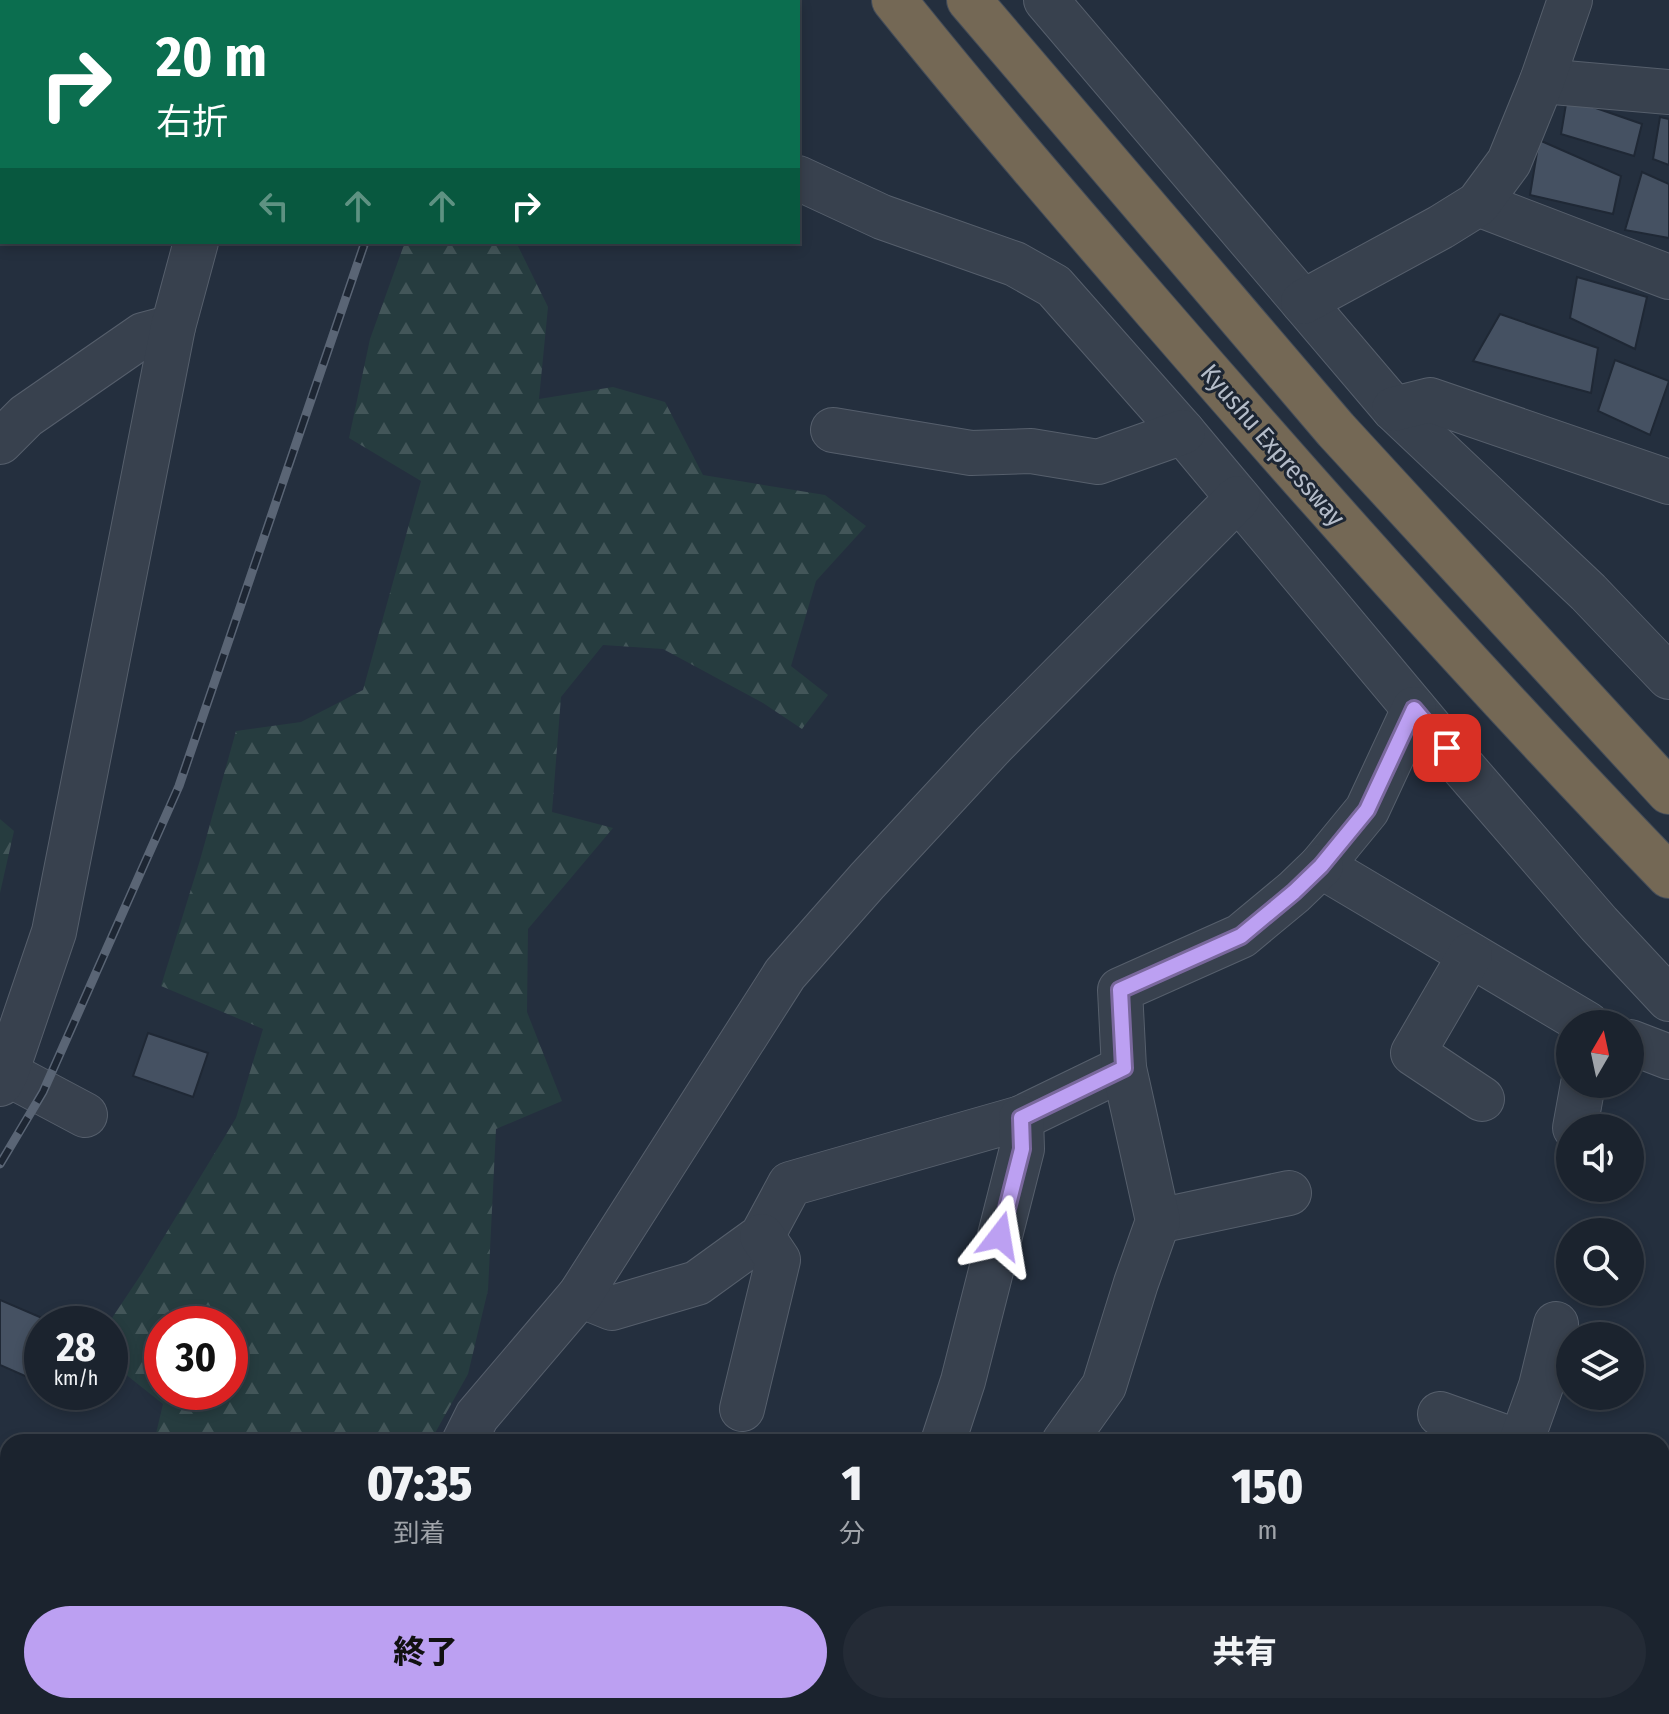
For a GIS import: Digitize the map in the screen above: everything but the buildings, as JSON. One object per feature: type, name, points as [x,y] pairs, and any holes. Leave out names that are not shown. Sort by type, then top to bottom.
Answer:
[{"type":"highway","name":"Kyushu Expressway","points":[[894,0],[971,96],[1297,475],[1598,803],[1669,876]]},
{"type":"highway","points":[[969,0],[1336,430],[1669,792]]},
{"type":"street","points":[[1046,0],[1394,409],[1588,592],[1669,677]]},
{"type":"street","points":[[1303,302],[1478,204],[1509,162],[1570,0]]},
{"type":"street","points":[[1542,81],[1669,92]]},
{"type":"street","points":[[800,179],[882,217],[1015,264],[1054,286],[1183,432],[1414,709],[1599,924],[1669,999]]},
{"type":"street","points":[[1478,204],[1669,277]]},
{"type":"street","points":[[85,1115],[3,1079],[54,932],[173,327],[195,244]]},
{"type":"street","points":[[0,442],[26,416],[143,335],[173,327]]},
{"type":"street","points":[[1394,409],[1430,400],[1669,482]]},
{"type":"street","points":[[833,430],[971,453],[1031,451],[1098,462],[1183,432]]},
{"type":"street","points":[[468,1434],[477,1416],[580,1295],[785,974],[993,745],[1238,498]]},
{"type":"street","points":[[1070,1434],[1104,1386],[1158,1221],[1124,1068],[1120,990],[1241,936],[1294,892],[1321,866],[1367,810],[1414,709]]},
{"type":"street","points":[[1321,866],[1563,1010]]},
{"type":"street","points":[[1470,955],[1413,1053],[1482,1099]]},
{"type":"street","points":[[1644,1047],[1669,1057]]},
{"type":"street","points":[[580,1295],[612,1308],[697,1283],[762,1236],[790,1184],[1021,1118],[1124,1068]]},
{"type":"street","points":[[946,1434],[963,1381],[1022,1149],[1021,1118]]},
{"type":"street","points":[[1158,1221],[1289,1193]]},
{"type":"street","points":[[742,1409],[778,1260],[762,1236]]},
{"type":"street","points":[[1520,1434],[1541,1386],[1556,1324]]},
{"type":"street","points":[[1440,1414],[1494,1434]]},
{"type":"green space","points":[[404,244],[517,244],[548,307],[539,399],[613,387],[665,402],[703,475],[825,495],[866,526],[816,581],[791,666],[828,695],[802,729],[763,703],[663,649],[603,645],[561,697],[552,812],[613,828],[528,929],[527,1012],[562,1101],[496,1129],[488,1290],[468,1374],[434,1434],[156,1434],[162,1410],[248,1410],[248,1306],[144,1306],[144,1389],[128,1376],[128,1306],[120,1306],[236,1118],[263,1029],[161,986],[236,731],[301,722],[363,690],[421,481],[349,438],[370,339]]},
{"type":"green space","points":[[0,819],[14,831],[0,893]]},
{"type":"railway","points":[[0,1164],[43,1092],[179,786],[364,244]]},
{"type":"route","points":[[1000,1236],[1022,1149],[1021,1118],[1124,1068],[1120,990],[1241,936],[1294,892],[1321,866],[1367,810],[1414,709],[1447,748]]}]
